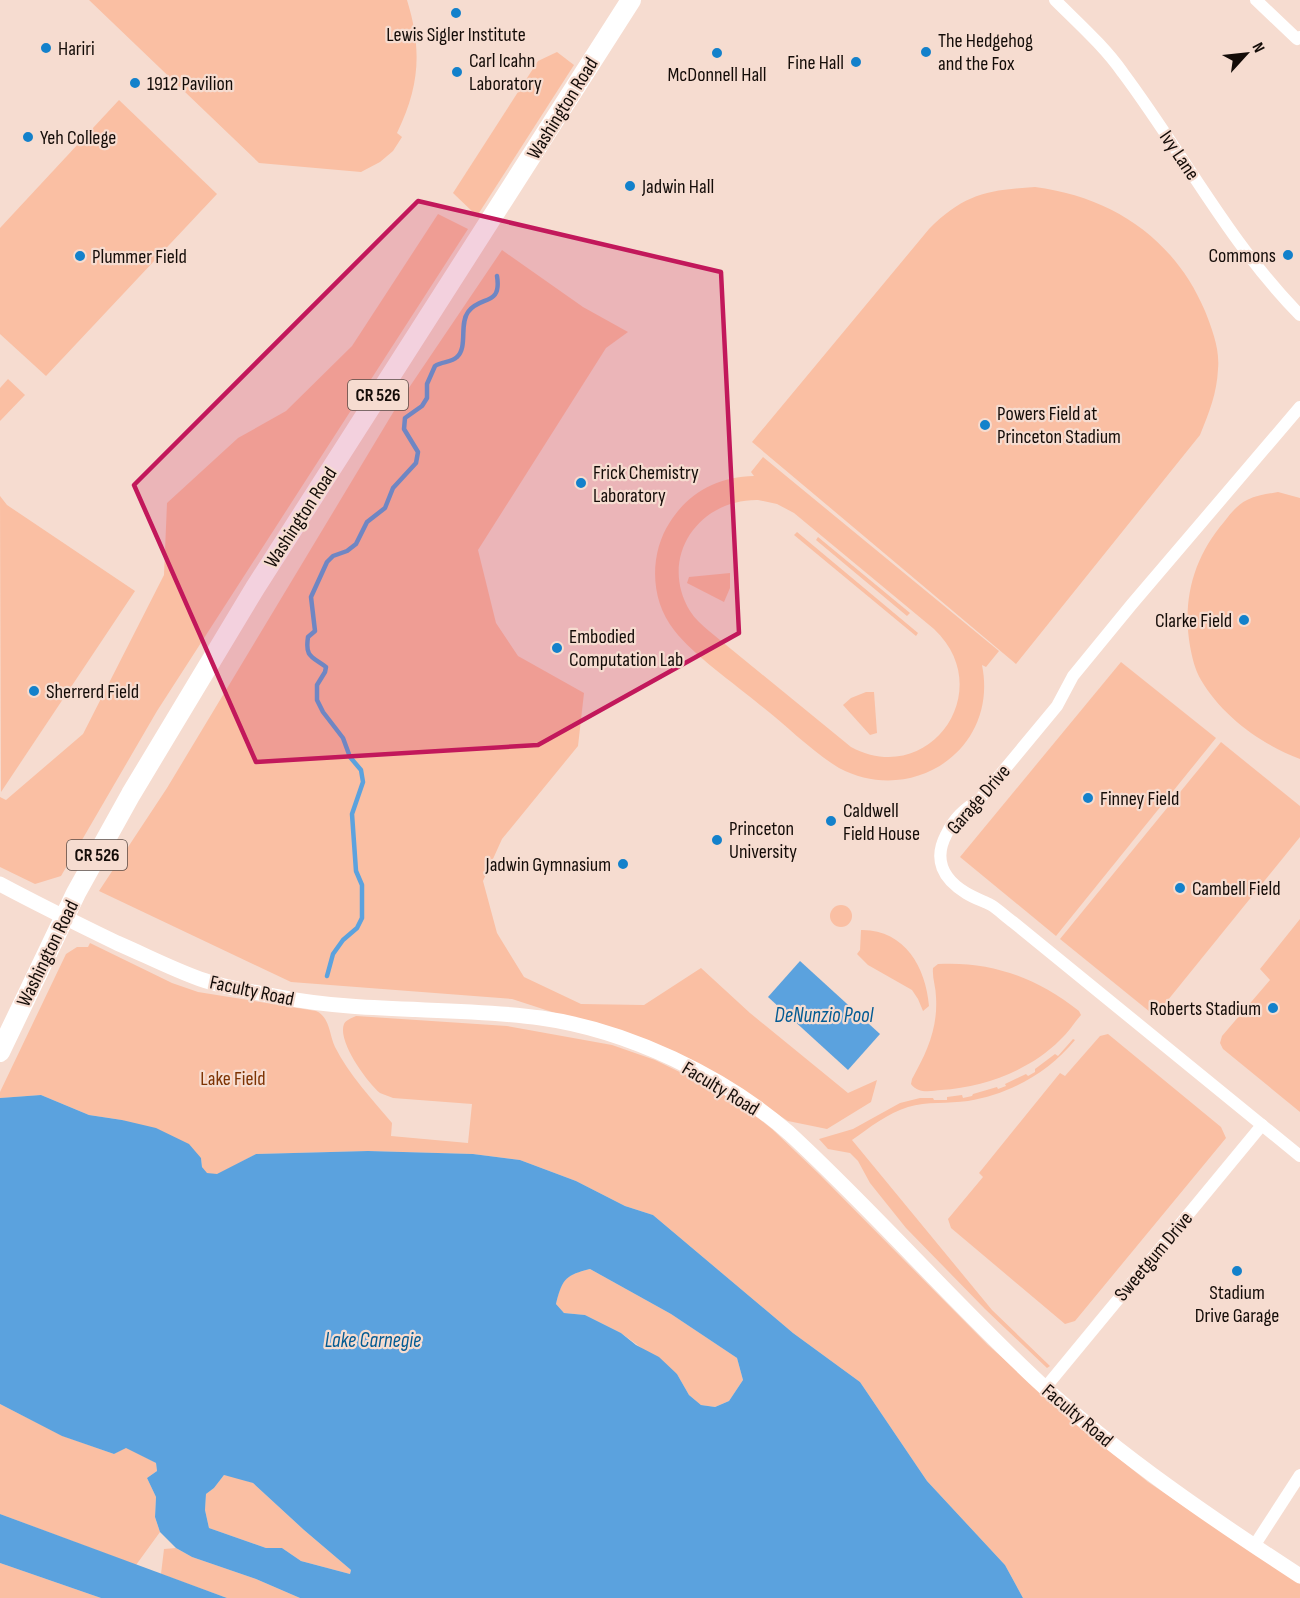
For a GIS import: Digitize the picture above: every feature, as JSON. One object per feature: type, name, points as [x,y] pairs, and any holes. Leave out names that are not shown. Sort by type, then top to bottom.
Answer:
[{"type":"main road","name":"Washington Road","points":[[0,1052],[64,917],[131,794],[255,588],[631,0]]},
{"type":"street","name":"Ivy Lane","points":[[1054,0],[1097,42],[1122,71],[1233,236],[1258,269],[1300,315]]},
{"type":"street","points":[[1256,0],[1297,39],[1300,37]]},
{"type":"street","name":"Garage Drive","points":[[1300,406],[1073,676],[1057,706],[980,799],[964,808],[951,823],[940,847],[939,860],[942,869],[960,889],[991,905],[1013,922],[1300,1156]]},
{"type":"street","name":"Faculty Road","points":[[0,884],[64,917],[174,969],[203,980],[283,998],[336,1005],[494,1014],[550,1020],[603,1032],[664,1055],[720,1084],[775,1121],[800,1144],[1045,1388],[1154,1477],[1300,1576]]},
{"type":"street","name":"Sweetgum Drive","points":[[1045,1388],[1262,1125]]},
{"type":"street","points":[[1254,1546],[1300,1475]]},
{"type":"highlighted area","points":[[418,201],[721,272],[739,633],[538,745],[256,762],[134,485]]},
{"type":"green space","points":[[89,0],[407,0],[415,35],[416,67],[410,99],[397,133],[402,137],[393,151],[380,162],[361,172],[259,163]]},
{"type":"green space","points":[[557,52],[574,65],[477,216],[453,193],[538,61]]},
{"type":"green space","name":"Plummer Field","points":[[119,100],[217,194],[46,376],[0,334],[0,228]]},
{"type":"green space","name":"Powers Field at Princeton Stadium","points":[[1035,187],[1090,200],[1137,225],[1158,242],[1192,285],[1205,311],[1217,347],[1218,362],[1214,395],[1200,435],[1016,664],[752,442],[929,229],[942,217],[965,201],[977,196],[990,192]]},
{"type":"green space","points":[[438,214],[468,229],[157,711],[61,876],[35,884],[0,867],[0,797],[6,800],[83,734],[164,575],[167,503],[238,438],[286,411],[352,346]]},
{"type":"green space","points":[[502,250],[583,307],[628,332],[606,348],[478,550],[496,623],[518,656],[584,693],[578,746],[502,839],[483,881],[497,933],[524,977],[581,1004],[644,1005],[701,968],[750,1013],[848,1093],[877,1080],[871,1102],[827,1129],[788,1121],[696,1063],[617,1033],[512,999],[291,982],[99,891],[167,788],[400,401]]},
{"type":"green space","points":[[8,379],[25,395],[0,421],[0,388]]},
{"type":"green space","points":[[763,457],[999,651],[986,667],[982,665],[984,695],[977,722],[964,745],[945,763],[921,775],[895,780],[867,778],[839,768],[703,659],[682,640],[666,618],[660,605],[655,577],[658,548],[670,522],[686,502],[706,488],[728,479],[754,476],[751,472]],"holes":[[[758,500],[777,504],[794,513],[934,629],[952,653],[959,679],[957,704],[946,727],[929,744],[906,755],[880,756],[851,747],[709,631],[690,611],[681,591],[679,571],[682,552],[690,535],[702,521],[718,509],[737,502]]]},
{"type":"green space","name":"Clarke Field","points":[[1278,492],[1300,498],[1300,759],[1271,746],[1244,728],[1220,706],[1197,672],[1188,629],[1189,595],[1193,580],[1198,564],[1214,535],[1243,502]]},
{"type":"green space","name":"Sherrerd Field","points":[[0,496],[7,505],[135,591],[1,792]]},
{"type":"green space","points":[[797,532],[918,633],[916,636],[794,535]]},
{"type":"green space","points":[[818,537],[910,613],[907,616],[816,540]]},
{"type":"green space","points":[[730,573],[730,588],[724,602],[687,583],[689,577]]},
{"type":"green space","name":"Finney Field","points":[[1121,662],[1216,738],[1056,936],[960,857]]},
{"type":"green space","points":[[866,692],[874,692],[877,733],[870,735],[843,705],[851,698]]},
{"type":"green space","name":"Cambell Field","points":[[1221,742],[1300,806],[1300,837],[1155,1016],[1060,939]]},
{"type":"green space","points":[[841,905],[849,908],[852,916],[849,924],[841,927],[833,924],[830,916],[833,908]]},
{"type":"green space","name":"Roberts Stadium","points":[[1300,919],[1300,1112],[1223,1049],[1220,1043],[1222,1036],[1270,980],[1260,969]]},
{"type":"green space","points":[[861,930],[876,931],[889,936],[901,943],[910,953],[918,965],[927,991],[929,1006],[923,1011],[912,990],[868,965],[857,954],[860,950]]},
{"type":"green space","name":"Lake Field","points":[[90,943],[172,983],[198,992],[316,1011],[321,1014],[327,1022],[335,1047],[347,1067],[392,1123],[391,1136],[468,1143],[472,1104],[393,1098],[380,1093],[354,1061],[345,1040],[344,1024],[356,1016],[507,1026],[612,1045],[655,1060],[735,1099],[772,1129],[820,1175],[988,1345],[1091,1436],[1148,1482],[1300,1584],[1300,1598],[1023,1598],[1005,1565],[927,1481],[860,1382],[793,1333],[653,1215],[625,1206],[576,1181],[520,1160],[473,1154],[368,1151],[256,1154],[217,1175],[206,1173],[202,1167],[201,1158],[122,1120],[89,1115],[41,1095],[0,1098],[0,1092],[66,954],[77,947],[88,947]]},
{"type":"green space","points":[[938,964],[977,965],[1013,974],[1047,989],[1079,1011],[1081,1015],[1048,1051],[1020,1069],[973,1085],[921,1091],[911,1084],[927,1049],[933,1029],[936,993],[933,968]]},
{"type":"green space","points":[[1108,1034],[1221,1127],[1226,1138],[1075,1321],[1065,1324],[951,1228],[948,1219],[983,1177],[979,1173],[1060,1073],[1065,1076],[1100,1036]]},
{"type":"green space","points":[[1073,1039],[1075,1040],[1053,1062],[1013,1087],[984,1098],[908,1107],[886,1117],[852,1140],[992,1310],[1050,1366],[1047,1368],[985,1309],[906,1228],[870,1183],[858,1161],[850,1153],[828,1149],[819,1139],[853,1129],[900,1103],[920,1098],[947,1100],[947,1097],[962,1095],[963,1098],[1006,1086],[1005,1084],[1035,1072],[1035,1069],[1055,1054],[1058,1056]]},
{"type":"green space","points":[[590,1269],[671,1314],[737,1358],[743,1380],[729,1401],[715,1407],[701,1405],[689,1395],[677,1374],[621,1333],[585,1315],[564,1313],[556,1304],[560,1289],[570,1276]]},
{"type":"green space","points":[[0,1404],[63,1436],[114,1454],[126,1447],[156,1463],[157,1471],[147,1478],[156,1497],[155,1517],[160,1532],[136,1565],[0,1514]]},
{"type":"green space","points":[[224,1475],[253,1483],[351,1570],[350,1574],[301,1561],[282,1548],[266,1548],[209,1528],[205,1510],[206,1494]]},
{"type":"green space","points":[[176,1548],[192,1557],[256,1579],[300,1598],[227,1598],[161,1574],[164,1549]]},
{"type":"green space","points":[[0,1563],[101,1598],[0,1598]]},
{"type":"water","name":"DeNunzio Pool","points":[[800,961],[880,1034],[848,1070],[768,997]]},
{"type":"water","name":"Lake Carnegie","points":[[41,1095],[89,1115],[156,1128],[189,1144],[201,1158],[202,1167],[207,1173],[217,1174],[256,1154],[368,1151],[473,1154],[520,1160],[576,1181],[625,1206],[653,1215],[793,1333],[860,1382],[927,1481],[1005,1565],[1023,1598],[300,1598],[256,1579],[192,1557],[176,1548],[160,1532],[155,1517],[156,1497],[147,1478],[157,1471],[156,1463],[126,1448],[114,1454],[62,1436],[0,1404],[0,1098]],"holes":[[[590,1269],[671,1314],[737,1358],[743,1380],[729,1401],[715,1407],[701,1405],[689,1395],[677,1374],[659,1357],[636,1345],[621,1333],[585,1315],[564,1313],[556,1304],[560,1289],[570,1276]],[[224,1475],[253,1483],[351,1570],[350,1574],[301,1561],[282,1548],[266,1548],[209,1528],[205,1510],[206,1494]]]},
{"type":"water","points":[[0,1514],[227,1598],[101,1598],[0,1563]]},
{"type":"waterway","points":[[327,976],[333,954],[343,940],[357,928],[362,918],[362,885],[356,871],[352,814],[363,782],[361,770],[350,757],[343,738],[323,712],[317,700],[317,685],[326,667],[313,658],[307,649],[308,637],[315,631],[311,597],[327,562],[333,556],[347,551],[356,544],[367,522],[385,508],[393,488],[416,463],[418,452],[404,429],[405,418],[422,406],[427,398],[427,384],[435,366],[455,359],[460,353],[465,317],[473,307],[493,297],[498,286],[497,276]]},
{"type":"place","name":"Lewis Sigler Institute","points":[[456,13]]},
{"type":"place","name":"Hariri","points":[[46,48]]},
{"type":"place","name":"The Hedgehog and the Fox","points":[[926,52]]},
{"type":"place","name":"McDonnell Hall","points":[[717,53]]},
{"type":"place","name":"Fine Hall","points":[[856,62]]},
{"type":"place","name":"Carl Icahn Laboratory","points":[[457,72]]},
{"type":"place","name":"1912 Pavilion","points":[[135,83]]},
{"type":"place","name":"Yeh College","points":[[28,137]]},
{"type":"place","name":"Jadwin Hall","points":[[630,186]]},
{"type":"place","name":"Commons","points":[[1288,255]]},
{"type":"place","name":"Plummer Field","points":[[80,256]]},
{"type":"place","name":"Powers Field at Princeton Stadium","points":[[985,425]]},
{"type":"place","name":"Frick Chemistry Laboratory","points":[[581,483]]},
{"type":"place","name":"Clarke Field","points":[[1244,620]]},
{"type":"place","name":"Embodied Computation Lab","points":[[557,648]]},
{"type":"place","name":"Sherrerd Field","points":[[34,691]]},
{"type":"place","name":"Finney Field","points":[[1088,798]]},
{"type":"place","name":"Caldwell Field House","points":[[831,821]]},
{"type":"place","name":"Princeton University","points":[[717,840]]},
{"type":"place","name":"Jadwin Gymnasium","points":[[623,864]]},
{"type":"place","name":"Cambell Field","points":[[1180,888]]},
{"type":"place","name":"Roberts Stadium","points":[[1273,1008]]},
{"type":"place","name":"Stadium Drive Garage","points":[[1237,1271]]}]
